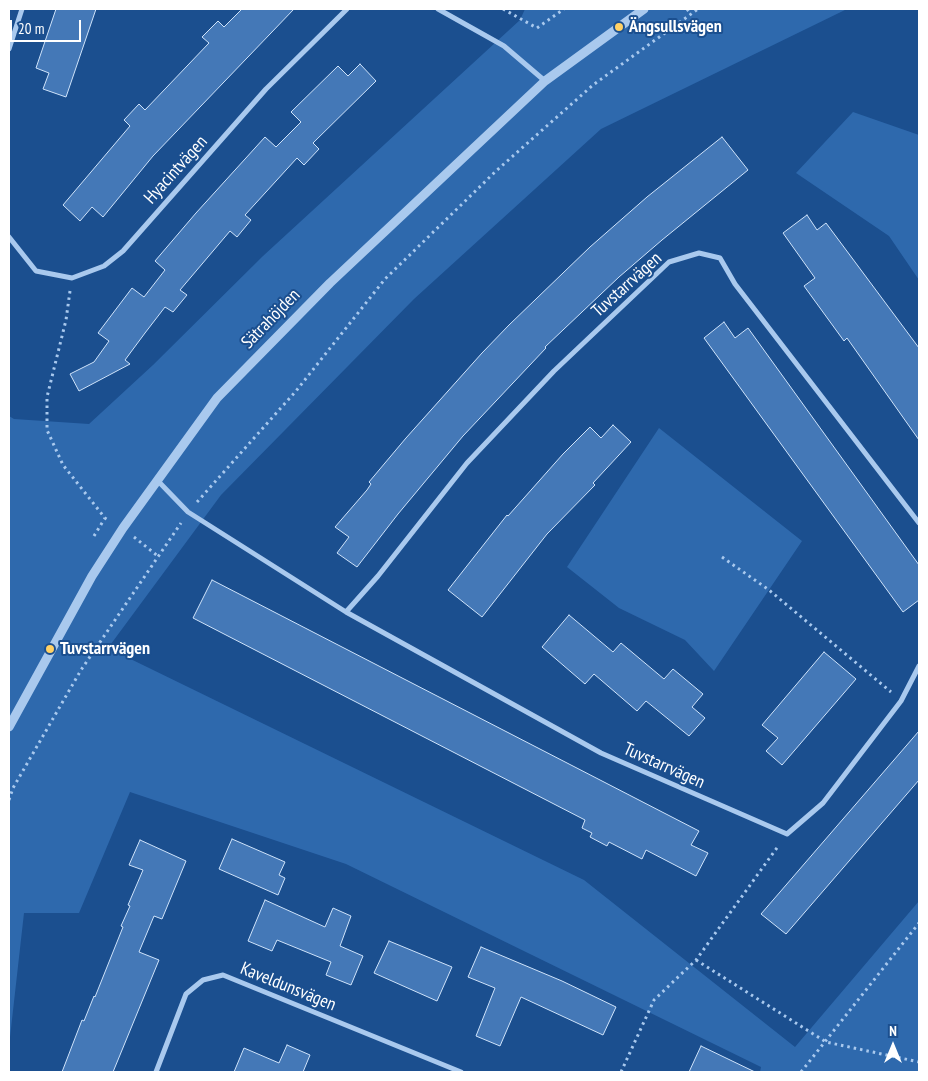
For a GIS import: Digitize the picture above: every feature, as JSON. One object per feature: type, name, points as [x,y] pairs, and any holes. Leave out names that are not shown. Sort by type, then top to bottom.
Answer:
[{"type":"street","points":[[9,49],[22,9]]},
{"type":"street","name":"Hyacintvägen","points":[[72,278],[104,266],[122,251],[266,89],[347,9]]},
{"type":"street","points":[[438,9],[504,46],[545,80]]},
{"type":"street","name":"Sätrahöjden","points":[[9,727],[92,576],[123,528],[217,398],[330,283],[545,80],[644,9]]},
{"type":"street","points":[[9,237],[36,271],[72,278]]},
{"type":"street","name":"Tuvstarrvägen","points":[[346,612],[378,576],[467,464],[554,371],[668,262],[699,253],[720,258],[735,284],[919,523]]},
{"type":"street","name":"Tuvstarrvägen","points":[[158,481],[188,512],[346,612],[601,753],[787,834]]},
{"type":"street","points":[[787,834],[823,803],[901,701],[919,666]]},
{"type":"street","name":"Kaveldunsvägen","points":[[156,1072],[186,994],[203,980],[223,975],[461,1072]]},
{"type":"path","points":[[504,9],[537,28],[564,9]]},
{"type":"path","points":[[687,9],[691,14]]},
{"type":"path","points":[[9,800],[13,788],[81,670],[188,512],[296,390],[385,279],[496,171],[593,85],[698,9]]},
{"type":"path","points":[[72,278],[66,320],[47,397],[47,430],[63,466],[105,518],[123,528],[159,557]]},
{"type":"path","points":[[94,536],[105,518]]},
{"type":"path","points":[[722,557],[769,590],[901,701]]},
{"type":"path","points":[[621,1072],[654,1000],[696,960],[787,834]]},
{"type":"path","points":[[801,1072],[919,923]]},
{"type":"path","points":[[696,960],[826,1042],[919,1062]]},
{"type":"shaded area","points":[[525,9],[847,9],[601,129],[414,299],[221,495],[108,648],[584,880],[795,1047],[919,901],[919,1072],[760,1072],[761,1067],[346,864],[130,792],[79,913],[24,913],[9,1046],[9,416],[14,419],[89,424],[153,365],[263,256],[520,20]]},
{"type":"shaded area","points":[[853,112],[919,135],[919,280],[889,236],[796,173]]},
{"type":"shaded area","points":[[659,428],[802,541],[714,671],[685,640],[619,608],[567,567]]},
{"type":"building","points":[[56,9],[96,9],[66,97],[43,89],[49,73],[36,68]]},
{"type":"building","points":[[242,9],[294,9],[153,156],[103,217],[92,207],[80,221],[63,205],[130,126],[124,120],[139,104],[145,110],[209,43],[202,37],[218,21],[224,27]]},
{"type":"building","points":[[360,64],[376,81],[313,143],[319,149],[304,165],[297,158],[245,215],[251,220],[237,237],[230,231],[180,290],[187,295],[173,312],[165,307],[145,333],[125,360],[130,364],[79,391],[70,374],[94,362],[109,341],[98,333],[132,288],[144,297],[165,270],[155,261],[196,213],[265,137],[276,147],[301,122],[291,112],[338,66],[348,76]]},
{"type":"building","points":[[722,137],[748,170],[619,277],[545,347],[463,436],[357,567],[337,553],[349,537],[335,527],[367,490],[371,484],[369,482],[406,438],[482,353],[590,247],[647,197]]},
{"type":"building","points":[[807,215],[817,230],[826,223],[919,348],[919,440],[847,338],[844,341],[804,286],[815,278],[783,233]]},
{"type":"building","points":[[724,322],[735,338],[748,328],[919,565],[919,600],[903,612],[704,338]]},
{"type":"building","points":[[613,425],[631,442],[593,483],[595,485],[547,534],[482,617],[448,590],[507,515],[590,427],[601,438]]},
{"type":"building","points":[[212,580],[699,831],[691,845],[708,853],[696,876],[646,850],[642,859],[609,842],[607,846],[590,837],[592,833],[582,828],[585,820],[193,618]]},
{"type":"building","points":[[569,615],[613,652],[621,643],[664,679],[673,669],[703,694],[692,707],[705,718],[689,736],[646,701],[637,711],[594,674],[585,684],[542,647]]},
{"type":"building","points":[[824,652],[856,679],[782,765],[766,751],[778,738],[762,725]]},
{"type":"building","points":[[919,731],[919,780],[786,934],[761,914]]},
{"type":"building","points":[[232,839],[285,862],[279,875],[285,878],[278,895],[219,869]]},
{"type":"building","points":[[140,840],[186,861],[162,919],[154,916],[139,952],[159,960],[113,1072],[62,1072],[82,1020],[84,1021],[95,997],[123,927],[121,926],[130,906],[128,905],[143,870],[129,865]]},
{"type":"building","points":[[265,900],[325,927],[333,908],[351,916],[340,946],[363,956],[351,985],[326,975],[331,962],[277,940],[272,951],[248,941]]},
{"type":"building","points":[[389,941],[452,967],[437,1001],[374,973]]},
{"type":"building","points":[[481,947],[562,981],[616,1007],[603,1035],[521,997],[500,1046],[476,1036],[495,988],[468,977]]},
{"type":"building","points":[[287,1045],[310,1055],[303,1072],[234,1072],[244,1048],[279,1063]]},
{"type":"building","points":[[701,1046],[755,1072],[689,1072]]},
{"type":"place","name":"Ängsullsvägen","points":[[619,27]]},
{"type":"place","name":"Tuvstarrvägen","points":[[50,649]]}]
